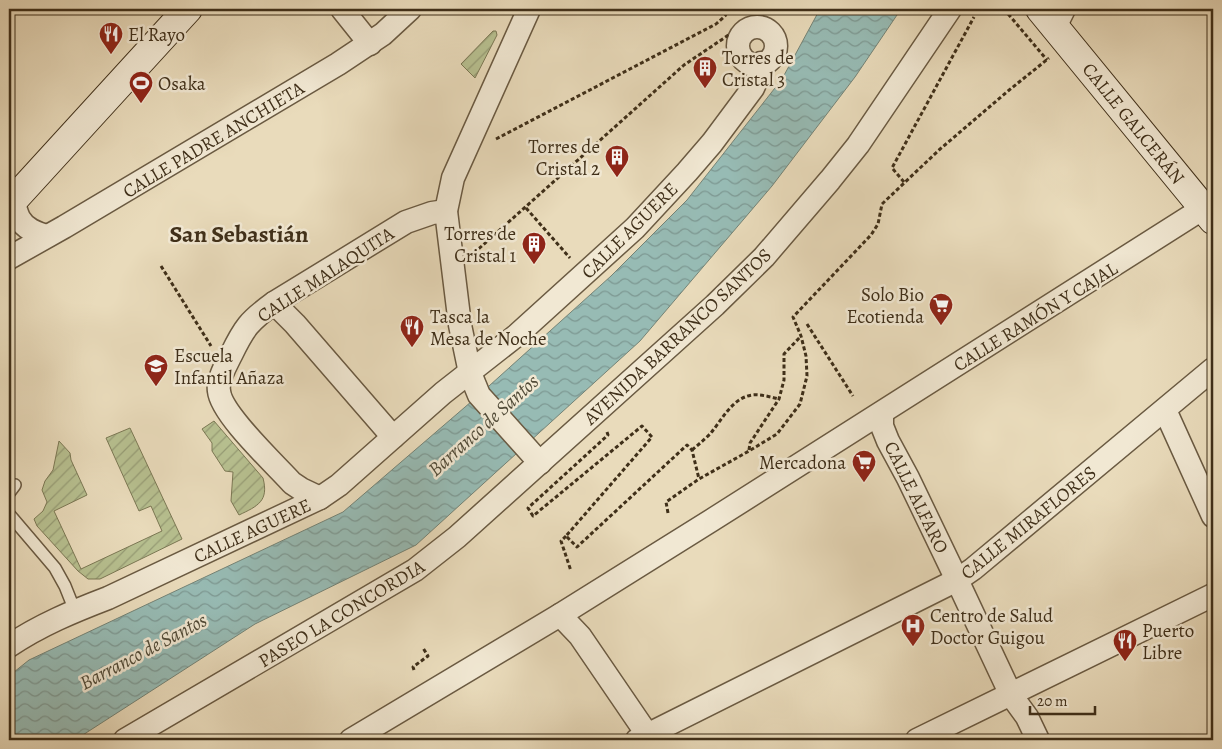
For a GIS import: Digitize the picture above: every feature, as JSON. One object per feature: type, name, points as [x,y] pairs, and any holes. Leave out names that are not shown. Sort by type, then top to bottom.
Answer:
[{"type":"street","points":[[47,236],[35,233],[29,229],[20,219],[10,200],[188,9]]},
{"type":"street","points":[[342,9],[370,44]]},
{"type":"street","name":"CALLE PADRE ANCHIETA","points":[[9,258],[330,70],[370,44],[410,9]]},
{"type":"street","points":[[529,9],[453,178],[446,212],[460,325],[470,373],[479,395],[540,463]]},
{"type":"street","name":"AVENIDA BARRANCO SANTOS","points":[[540,463],[716,305],[770,250],[824,188],[858,145],[950,9]]},
{"type":"street","name":"CALLE GALCERÁN","points":[[1053,15],[1210,210]]},
{"type":"street","name":"CALLE AGUERE","points":[[9,646],[38,628],[108,598],[320,498],[339,485],[443,393],[517,335],[635,228],[712,143],[753,88],[759,75],[761,63]]},
{"type":"street","name":"CALLE RAMÓN Y CAJAL","points":[[351,740],[560,615],[855,428],[1210,210]]},
{"type":"street","name":"CALLE MALAQUITA","points":[[320,498],[292,483],[229,414],[221,400],[218,389],[225,368],[242,332],[253,318],[274,303],[406,222],[432,213],[446,212]]},
{"type":"street","points":[[274,303],[393,437]]},
{"type":"street","name":"CALLE MIRAFLORES","points":[[645,739],[957,580],[973,569],[1213,369]]},
{"type":"street","points":[[1165,410],[1213,516]]},
{"type":"street","name":"CALLE ALFARO","points":[[882,413],[882,426],[888,441],[908,478],[1011,696],[1027,717],[1038,740]]},
{"type":"street","name":"PASEO LA CONCORDIA","points":[[125,740],[415,570],[451,542],[540,463]]},
{"type":"street","points":[[916,740],[1011,696],[1213,595]]},
{"type":"street","points":[[560,615],[580,636],[645,739]]},
{"type":"lane","points":[[9,514],[55,568],[75,611]]},
{"type":"path","points":[[489,143],[716,24],[725,16],[729,9]]},
{"type":"path","points":[[1004,9],[1047,60]]},
{"type":"path","points":[[904,182],[892,168],[974,18]]},
{"type":"path","points":[[471,255],[526,208],[684,65],[730,34]]},
{"type":"path","points":[[668,513],[666,502],[699,479],[777,434],[800,404],[807,376],[806,356],[801,336],[793,317],[871,235],[878,224],[882,204],[904,182],[1001,96],[1040,65]]},
{"type":"path","points":[[526,208],[574,262]]},
{"type":"path","points":[[161,266],[225,368]]},
{"type":"path","points":[[807,324],[853,396]]},
{"type":"path","points":[[749,451],[750,442],[779,399],[784,380],[784,354],[801,336]]},
{"type":"path","points":[[692,450],[709,434],[734,404],[742,398],[751,395],[763,395],[779,399]]},
{"type":"path","points":[[571,571],[561,541],[652,436],[642,426],[534,516],[528,508],[608,435],[607,429]]},
{"type":"path","points":[[566,536],[577,547],[687,445],[692,450],[699,479]]},
{"type":"path","points":[[414,670],[413,667],[428,656],[423,648]]},
{"type":"green space","points":[[493,31],[496,31],[497,35],[475,78],[461,64]]},
{"type":"green space","points":[[214,421],[263,478],[264,492],[260,502],[252,509],[239,515],[231,501],[233,472],[225,471],[212,451],[212,443],[202,429]]},
{"type":"green space","points":[[130,428],[182,539],[100,579],[88,579],[78,571],[37,526],[34,519],[43,511],[47,502],[42,490],[45,481],[53,470],[59,441],[70,453],[71,460],[87,495],[54,511],[81,569],[162,531],[151,506],[139,511],[106,438]]},
{"type":"water","name":"Barranco de Santos","points":[[820,9],[889,9],[897,15],[855,77],[772,186],[640,341],[416,545],[255,624],[75,740],[9,740],[9,676],[29,660],[343,512],[479,395],[611,276],[687,200],[782,79]]},
{"type":"place","name":"El Rayo","points":[[111,55]]},
{"type":"place","name":"Torres de Cristal 3","points":[[705,89]]},
{"type":"place","name":"Osaka","points":[[141,104]]},
{"type":"place","name":"Torres de Cristal 2","points":[[617,178]]},
{"type":"place","name":"Torres de Cristal 1","points":[[534,265]]},
{"type":"place","name":"Solo Bio Ecotienda","points":[[941,326]]},
{"type":"place","name":"Tasca la Mesa de Noche","points":[[412,348]]},
{"type":"place","name":"Escuela Infantil Añaza","points":[[156,387]]},
{"type":"place","name":"Mercadona","points":[[864,483]]},
{"type":"place","name":"Centro de Salud Doctor Guigou","points":[[913,647]]},
{"type":"place","name":"Puerto Libre","points":[[1125,662]]},
{"type":"district","name":"San Sebastián","points":[[239,234]]}]
